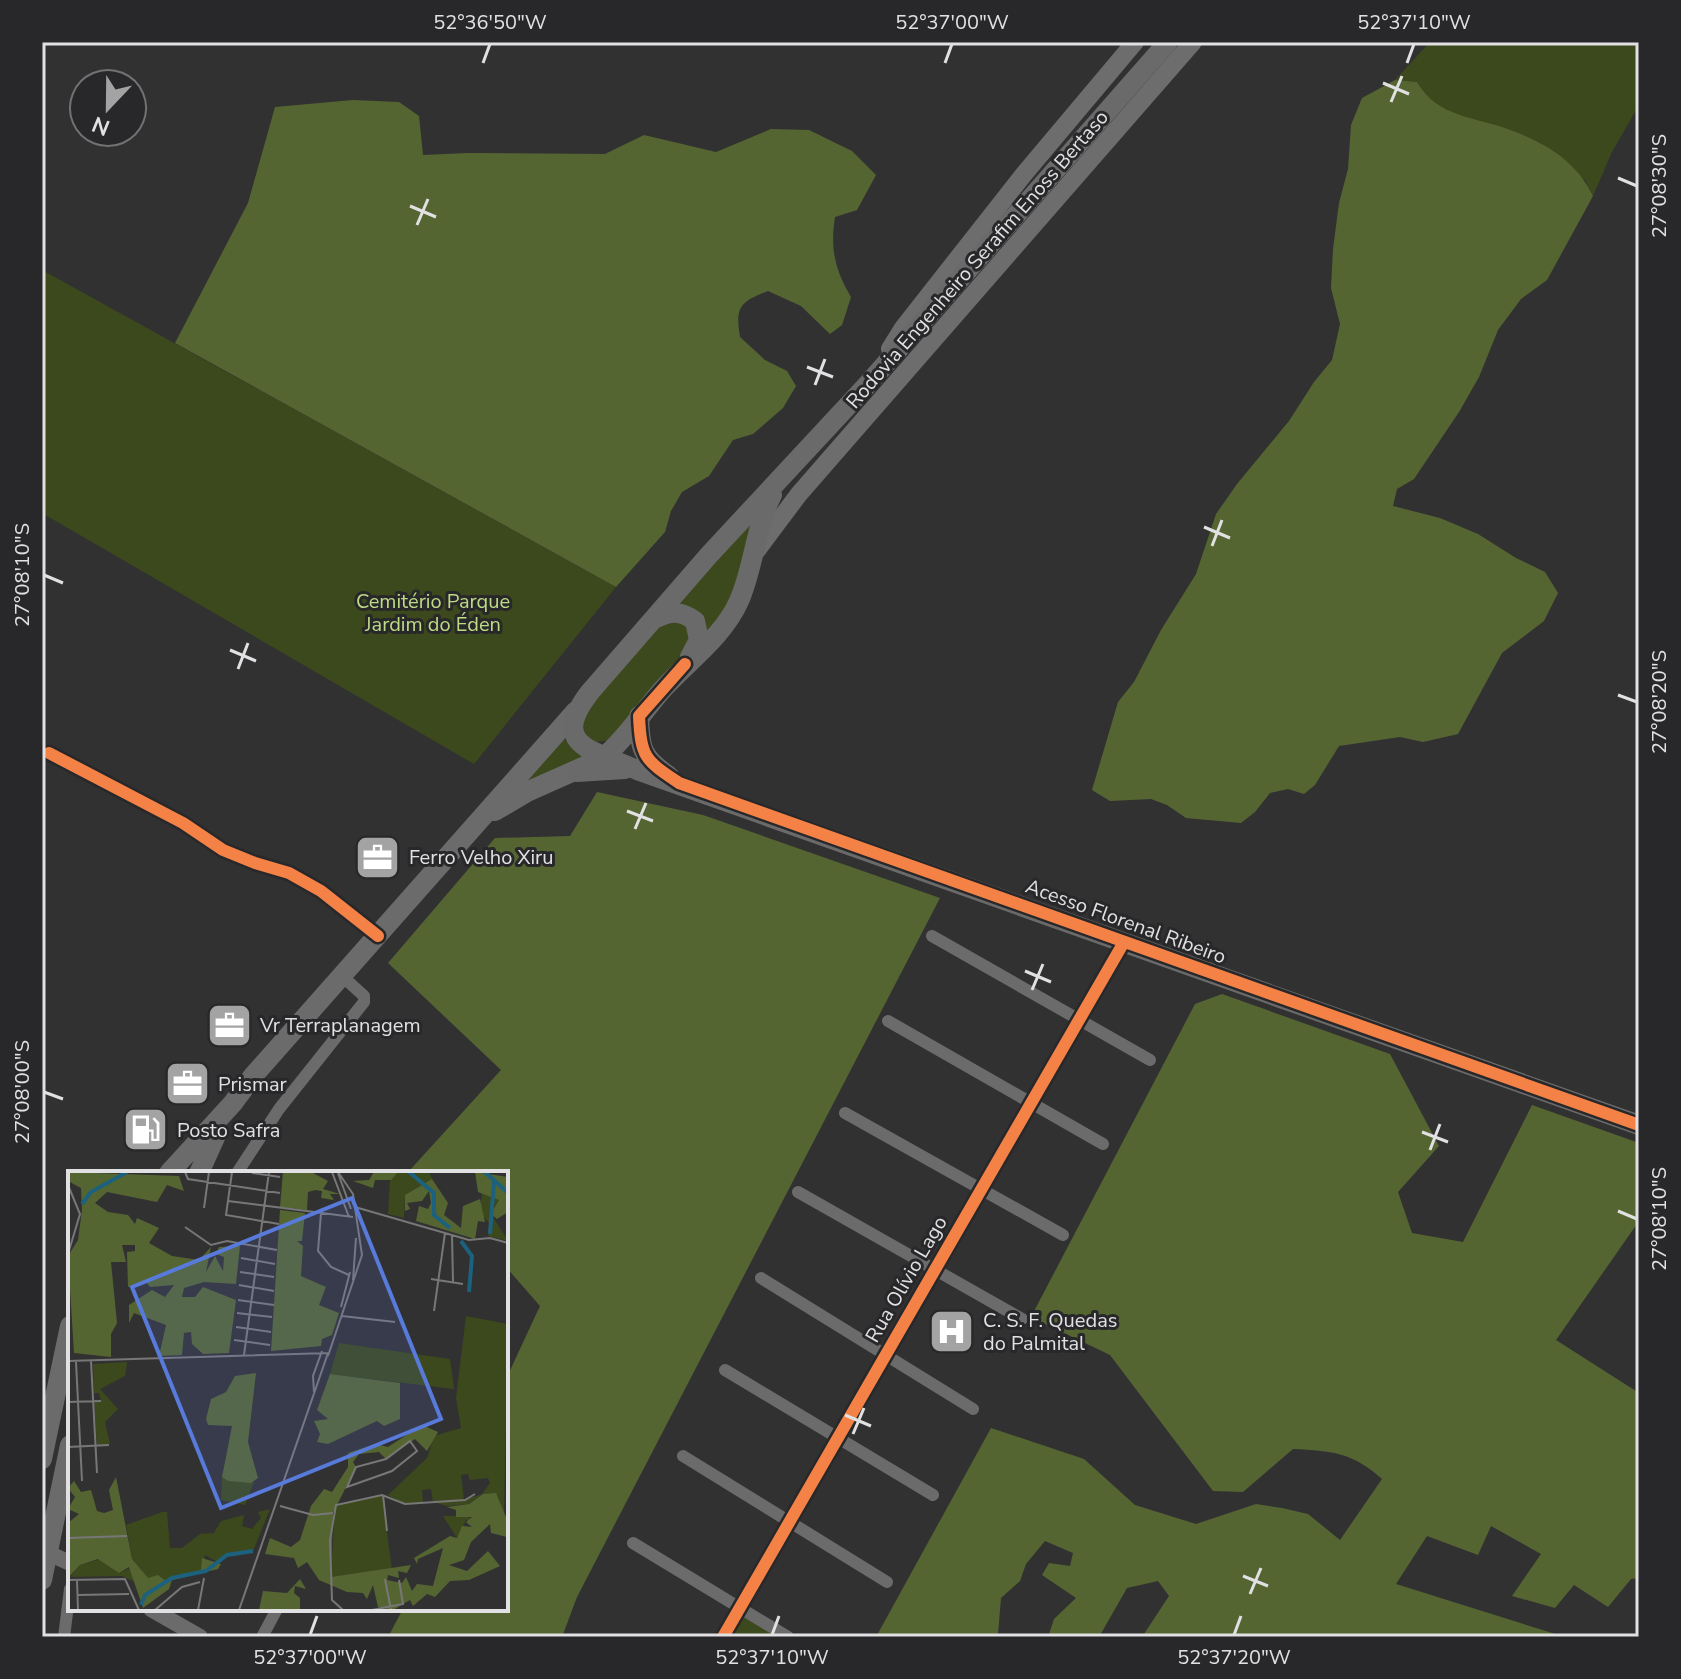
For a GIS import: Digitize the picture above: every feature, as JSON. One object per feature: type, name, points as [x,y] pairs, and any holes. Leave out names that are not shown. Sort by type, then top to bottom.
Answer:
[{"type":"highway","name":"Rodovia Engenheiro Serafim Enoss Bertaso","points":[[576,711],[654,619],[867,385],[1168,42]]},
{"type":"highway","name":"Rodovia Engenheiro Serafim Enoss Bertaso","points":[[605,756],[621,742],[639,716],[685,664],[728,621],[742,593],[766,508],[784,473]]},
{"type":"highway","points":[[654,619],[677,611],[695,621],[699,640],[685,664]]},
{"type":"highway","name":"Acesso Florenal Ribeiro","points":[[576,711],[572,731],[576,739],[587,748],[637,770],[1639,1125]]},
{"type":"highway","name":"Acesso Florenal Ribeiro","points":[[639,716],[643,752],[656,768],[679,783]]},
{"type":"highway","points":[[577,772],[603,768],[637,770]]},
{"type":"main road","points":[[867,385],[903,328],[1024,174],[1135,42]]},
{"type":"main road","points":[[753,560],[767,534],[799,494],[1193,42]]},
{"type":"main road","name":"Rodovia Engenheiro Serafim Enoss Bertaso","points":[[171,1171],[576,711]]},
{"type":"main road","name":"Rodovia Engenheiro Serafim Enoss Bertaso","points":[[472,827],[529,791],[577,772],[605,756]]},
{"type":"main road","name":"Rodovia Engenheiro Serafim Enoss Bertaso","points":[[200,1171],[233,1103]]},
{"type":"main road","points":[[42,1459],[68,1332]]},
{"type":"main road","points":[[42,1580],[68,1455]]},
{"type":"street","points":[[49,753],[183,823],[223,850],[289,873],[321,891],[378,936]]},
{"type":"street","points":[[932,936],[1150,1060]]},
{"type":"street","name":"Rua Olívio Lago","points":[[723,1637],[1124,942]]},
{"type":"street","points":[[238,1171],[279,1109],[364,1002],[364,996],[342,976]]},
{"type":"street","points":[[888,1021],[1103,1144]]},
{"type":"street","points":[[845,1113],[1063,1235]]},
{"type":"street","points":[[798,1192],[1022,1319]]},
{"type":"street","points":[[761,1278],[973,1409]]},
{"type":"street","points":[[725,1370],[933,1495]]},
{"type":"street","points":[[683,1456],[887,1582]]},
{"type":"street","points":[[633,1543],[788,1637]]},
{"type":"street","points":[[48,1553],[68,1562]]},
{"type":"street","points":[[64,1637],[68,1605]]},
{"type":"street","points":[[154,1611],[200,1637]]},
{"type":"street","points":[[262,1637],[276,1611]]},
{"type":"green space","points":[[1430,42],[1639,42],[1639,105],[1612,152],[1593,196],[1585,180],[1470,119],[1447,111],[1424,96],[1417,82],[1395,80]]},
{"type":"green space","points":[[1395,80],[1417,82],[1425,94],[1447,110],[1513,131],[1549,148],[1579,173],[1593,196],[1547,280],[1521,299],[1498,330],[1479,377],[1459,412],[1414,479],[1397,489],[1393,506],[1440,518],[1478,534],[1545,572],[1558,593],[1544,621],[1502,653],[1458,734],[1423,742],[1400,737],[1339,746],[1315,785],[1304,794],[1288,789],[1270,793],[1255,812],[1241,823],[1186,818],[1151,799],[1110,801],[1092,790],[1118,702],[1134,682],[1161,630],[1196,574],[1216,514],[1332,360],[1340,324],[1331,288],[1333,249],[1339,203],[1348,169],[1351,125],[1362,98]]},
{"type":"green space","points":[[353,100],[399,102],[419,116],[423,155],[605,154],[644,135],[716,152],[771,129],[809,130],[852,151],[876,175],[857,210],[835,217],[835,259],[851,297],[842,325],[830,334],[801,306],[768,291],[746,302],[739,312],[740,337],[765,360],[787,371],[796,386],[783,408],[753,434],[733,440],[709,476],[682,492],[671,511],[665,532],[616,587],[175,343],[248,203],[275,107]]},
{"type":"green space","name":"Cemitério Parque Jardim do Éden","points":[[42,270],[616,587],[474,764],[42,513]]},
{"type":"green space","points":[[754,518],[741,580],[709,638],[701,620],[680,603]]},
{"type":"green space","points":[[663,622],[684,622],[693,644],[611,740],[596,742],[585,736],[582,715]]},
{"type":"green space","points":[[562,738],[593,756],[522,786]]},
{"type":"green space","points":[[597,792],[703,815],[940,898],[577,1597],[562,1637],[388,1637],[402,1611],[508,1611],[508,1375],[540,1306],[508,1269],[508,1171],[410,1170],[501,1070],[388,963],[495,838],[570,836]]},
{"type":"green space","points":[[1222,994],[1390,1054],[1439,1146],[1398,1192],[1412,1233],[1463,1242],[1532,1105],[1639,1143],[1639,1221],[1556,1340],[1639,1393],[1639,1578],[1631,1579],[1608,1607],[1574,1585],[1555,1608],[1512,1596],[1541,1554],[1491,1526],[1478,1555],[1427,1536],[1396,1584],[1565,1637],[1142,1637],[1169,1596],[1158,1581],[1127,1588],[1099,1637],[1048,1637],[1054,1619],[1076,1598],[1042,1575],[1049,1563],[1070,1566],[1073,1553],[1045,1541],[1026,1564],[1020,1581],[1001,1598],[1000,1637],[876,1637],[991,1428],[1084,1459],[1135,1505],[1196,1524],[1256,1504],[1308,1514],[1340,1540],[1382,1479],[1351,1458],[1293,1449],[1243,1492],[1213,1491],[1110,1355],[1031,1317],[1195,1004]]},
{"type":"green space","points":[[742,1616],[778,1637],[729,1637]]},
{"type":"cycle path","points":[[685,664],[639,716],[641,741],[647,757],[679,783],[1639,1125]]},
{"type":"cycle path","points":[[49,753],[183,823],[223,850],[289,873],[321,891],[378,936]]},
{"type":"cycle path","points":[[723,1637],[1124,942]]},
{"type":"place","name":"Ferro Velho Xiru","points":[[378,857]]},
{"type":"place","name":"Vr Terraplanagem","points":[[229,1025]]},
{"type":"place","name":"Prismar","points":[[187,1084]]},
{"type":"place","name":"Posto Safra","points":[[146,1130]]},
{"type":"place","name":"C. S. F. Quedas do Palmital","points":[[952,1331]]}]
